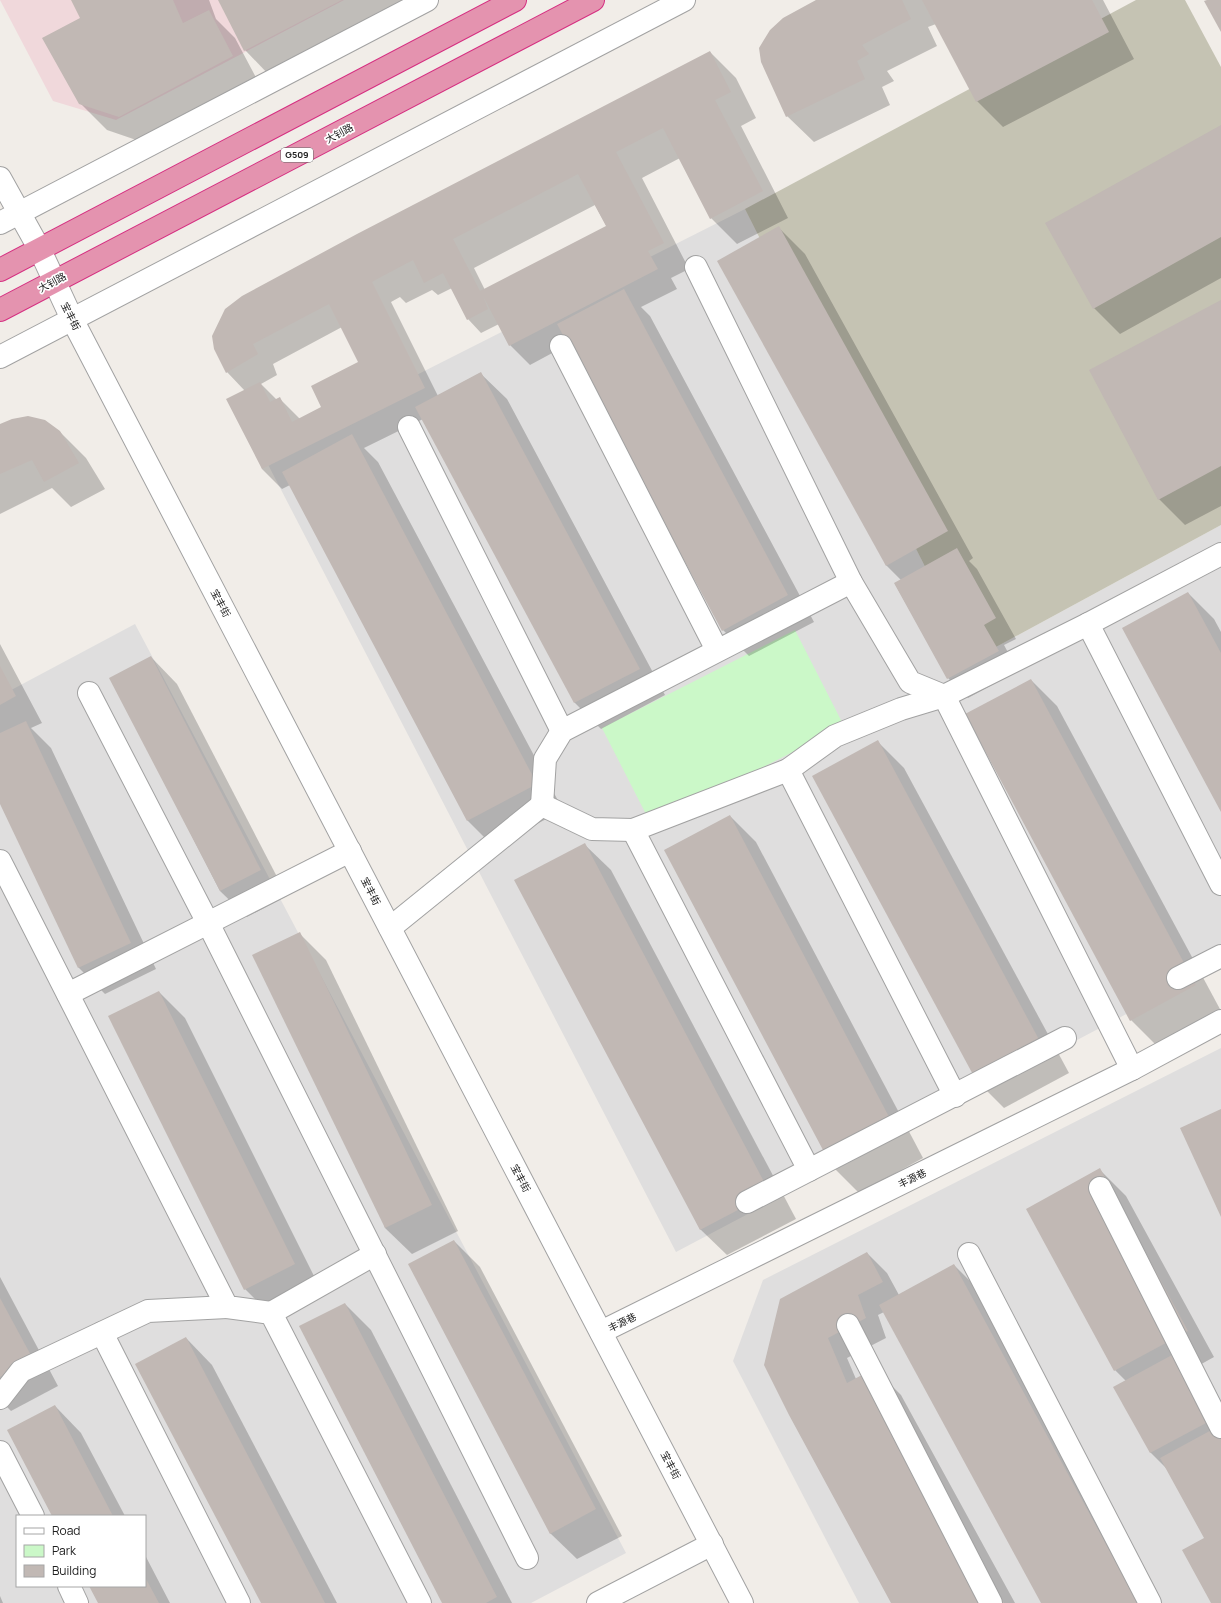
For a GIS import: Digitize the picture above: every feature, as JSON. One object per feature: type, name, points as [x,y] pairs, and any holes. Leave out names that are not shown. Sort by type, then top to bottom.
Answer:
[{"type":"highway","points":[[0,270],[515,0]]},
{"type":"highway","name":"大钊路","points":[[0,310],[593,0]]},
{"type":"street","points":[[9,218],[427,0]]},
{"type":"street","points":[[0,357],[684,0]]},
{"type":"street","name":"宝丰街","points":[[0,178],[9,218],[40,250],[72,319],[742,1603]]},
{"type":"street","points":[[696,267],[851,582],[910,682],[944,696],[1132,1069]]},
{"type":"street","points":[[561,346],[717,650]]},
{"type":"street","points":[[409,427],[562,731]]},
{"type":"street","points":[[542,805],[592,829],[633,830],[788,770],[836,736],[901,709],[944,696],[1088,624],[1221,554]]},
{"type":"street","points":[[390,928],[542,805],[545,759],[562,731],[851,582]]},
{"type":"street","points":[[1088,624],[1221,884]]},
{"type":"street","points":[[90,693],[208,923],[527,1558]]},
{"type":"street","points":[[788,770],[955,1096]]},
{"type":"street","points":[[633,830],[809,1170]]},
{"type":"street","points":[[68,994],[350,851]]},
{"type":"street","points":[[0,861],[227,1307]]},
{"type":"street","points":[[1178,978],[1221,956]]},
{"type":"street","name":"丰源巷","points":[[601,1332],[1132,1069],[1221,1021]]},
{"type":"street","points":[[747,1202],[955,1096],[1064,1038]]},
{"type":"street","points":[[1100,1188],[1221,1426]]},
{"type":"street","points":[[0,1398],[21,1372],[148,1311],[227,1307],[271,1313],[375,1254]]},
{"type":"street","points":[[969,1254],[1150,1603]]},
{"type":"street","points":[[271,1313],[420,1603]]},
{"type":"street","points":[[848,1325],[991,1603]]},
{"type":"street","points":[[102,1333],[238,1603]]},
{"type":"street","points":[[0,1452],[32,1515]]},
{"type":"street","points":[[598,1603],[712,1544]]},
{"type":"street","points":[[69,1587],[77,1603]]},
{"type":"shaded area","points":[[0,0],[344,0],[116,120],[53,101]]},
{"type":"shaded area","points":[[1136,0],[1185,0],[1221,67],[1221,525],[972,660],[745,209]]},
{"type":"shaded area","points":[[745,209],[972,660],[1221,525],[1221,964],[676,1252],[262,453]]},
{"type":"shaded area","points":[[135,624],[626,1553],[531,1603],[0,1603],[0,696]]},
{"type":"shaded area","points":[[1221,1048],[1221,1603],[859,1603],[733,1361],[763,1280]]},
{"type":"green space","points":[[795,630],[844,726],[651,824],[602,728]]},
{"type":"building","points":[[71,0],[173,0],[183,23],[209,10],[233,56],[119,117],[79,104],[42,38],[80,18]]},
{"type":"building","points":[[218,0],[342,0],[244,51]]},
{"type":"building","points":[[816,0],[902,0],[911,19],[862,45],[869,54],[857,61],[865,79],[786,117],[761,62],[759,48],[770,30],[783,18]]},
{"type":"building","points":[[922,0],[1092,0],[1109,32],[976,102]]},
{"type":"building","points":[[1221,0],[1221,32],[1204,1]]},
{"type":"building","points":[[710,51],[731,92],[715,100],[763,191],[710,219],[663,128],[616,152],[664,243],[648,251],[658,269],[509,346],[483,296],[488,309],[467,320],[443,273],[424,283],[413,260],[379,278],[372,282],[425,388],[262,469],[226,399],[260,382],[270,402],[280,397],[292,422],[321,407],[311,386],[358,362],[329,304],[253,344],[258,354],[226,373],[214,349],[212,336],[225,309],[242,296],[357,234]],"holes":[[[578,174],[606,226],[480,291],[453,239]]]},
{"type":"building","points":[[1221,125],[1221,237],[1093,309],[1045,223]]},
{"type":"building","points":[[779,226],[948,531],[886,566],[717,261]]},
{"type":"building","points":[[624,289],[788,595],[722,631],[557,324]]},
{"type":"building","points":[[1221,300],[1221,466],[1158,500],[1089,370]]},
{"type":"building","points":[[481,372],[640,669],[574,703],[415,407]]},
{"type":"building","points":[[28,416],[45,420],[60,431],[79,463],[44,482],[32,460],[0,474],[0,424],[12,419]]},
{"type":"building","points":[[352,434],[537,784],[467,821],[282,472]]},
{"type":"building","points":[[957,548],[996,618],[984,625],[999,651],[947,679],[894,583]]},
{"type":"building","points":[[1188,592],[1221,653],[1221,812],[1122,628]]},
{"type":"building","points":[[151,656],[261,870],[220,891],[109,678]]},
{"type":"building","points":[[0,666],[16,696],[0,705]]},
{"type":"building","points":[[1031,679],[1196,985],[1130,1021],[965,714]]},
{"type":"building","points":[[26,721],[131,943],[78,968],[0,804],[0,733]]},
{"type":"building","points":[[878,740],[1043,1047],[977,1082],[812,776]]},
{"type":"building","points":[[730,815],[897,1132],[832,1167],[664,850]]},
{"type":"building","points":[[585,843],[770,1193],[700,1230],[514,880]]},
{"type":"building","points":[[300,932],[432,1205],[385,1228],[252,955]]},
{"type":"building","points":[[159,991],[295,1264],[244,1290],[108,1016]]},
{"type":"building","points":[[1221,1109],[1221,1217],[1180,1128]]},
{"type":"building","points":[[1100,1168],[1188,1331],[1114,1371],[1026,1209]]},
{"type":"building","points":[[454,1240],[596,1509],[550,1534],[408,1264]]},
{"type":"building","points":[[867,1252],[883,1282],[858,1295],[866,1318],[828,1338],[847,1383],[875,1368],[1004,1603],[891,1603],[789,1415],[764,1365],[780,1299]]},
{"type":"building","points":[[954,1264],[1138,1603],[1041,1603],[879,1305]]},
{"type":"building","points":[[0,1298],[33,1359],[0,1377]]},
{"type":"building","points":[[345,1303],[497,1597],[486,1603],[442,1603],[299,1326]]},
{"type":"building","points":[[186,1337],[325,1603],[261,1603],[135,1364]]},
{"type":"building","points":[[1172,1355],[1208,1422],[1150,1453],[1113,1387]]},
{"type":"building","points":[[55,1405],[112,1515],[51,1515],[7,1430]]},
{"type":"building","points":[[1217,1427],[1221,1434],[1221,1603],[1211,1603],[1182,1550],[1204,1538],[1160,1458]]},
{"type":"building","points":[[146,1579],[159,1603],[98,1603],[90,1587],[146,1587]]}]
